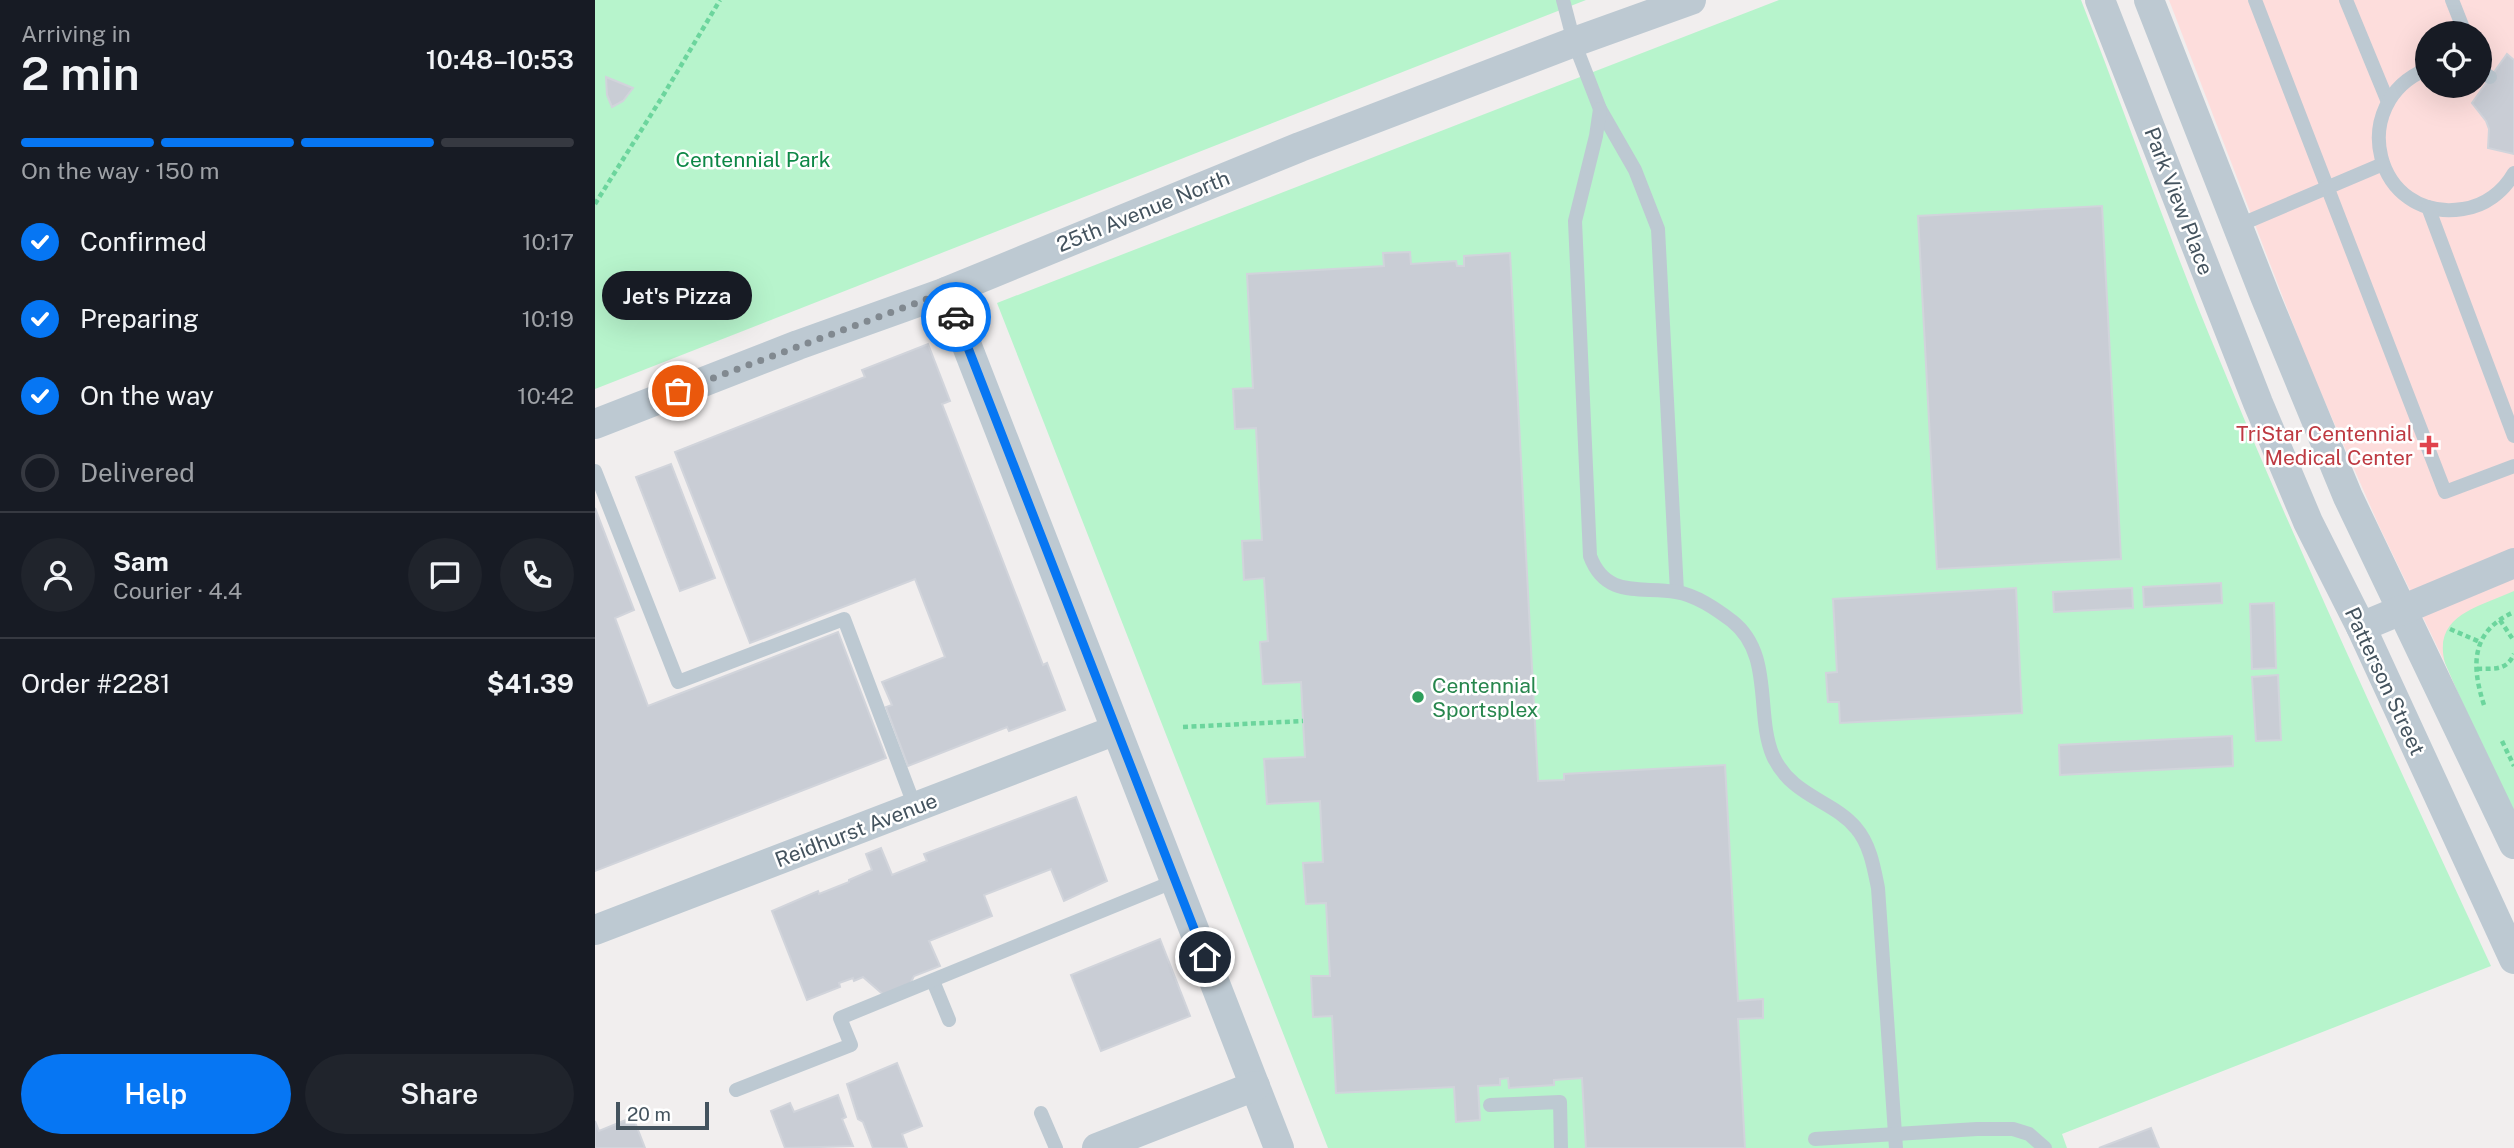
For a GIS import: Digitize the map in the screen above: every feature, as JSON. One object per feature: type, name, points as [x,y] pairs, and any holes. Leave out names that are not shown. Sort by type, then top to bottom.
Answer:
[{"type":"street","name":"25th Avenue North","points":[[595,424],[798,345],[946,292],[1281,155],[1691,0]]},
{"type":"street","name":"Park View Place","points":[[2099,0],[2258,403]]},
{"type":"street","points":[[2149,0],[2237,226],[2348,497],[2514,844]]},
{"type":"street","points":[[946,292],[1279,1148]]},
{"type":"street","name":"Patterson Street","points":[[2258,403],[2308,522],[2361,627],[2514,959]]},
{"type":"street","points":[[2361,627],[2514,562]]},
{"type":"street","name":"Reidhurst Avenue","points":[[595,930],[1116,730]]},
{"type":"street","points":[[1097,1148],[1255,1086]]},
{"type":"lane","points":[[1563,0],[1574,42],[1600,109],[1635,170],[1658,229],[1677,592]]},
{"type":"lane","points":[[2255,0],[2445,492],[2514,466]]},
{"type":"lane","points":[[2346,0],[2388,102]]},
{"type":"lane","points":[[2452,0],[2460,21]]},
{"type":"lane","points":[[2415,75],[2406,80],[2388,102],[2379,124],[2379,150],[2383,164],[2396,186],[2407,197],[2428,207],[2453,211],[2478,206],[2502,189],[2514,173]]},
{"type":"lane","points":[[1600,109],[1575,221],[1590,556],[1600,573],[1622,588],[1677,592],[1710,606],[1735,624],[1751,645],[1759,670],[1773,755],[1785,774],[1810,796],[1855,826],[1864,838],[1878,888],[1896,1141]]},
{"type":"lane","points":[[2237,226],[2383,164]]},
{"type":"lane","points":[[2428,207],[2514,436]]},
{"type":"lane","points":[[595,471],[678,682],[844,619],[915,807]]},
{"type":"lane","points":[[736,1090],[851,1045],[840,1018],[1175,881]]},
{"type":"lane","points":[[933,981],[949,1020]]},
{"type":"lane","points":[[1490,1105],[1560,1102],[1561,1148]]},
{"type":"lane","points":[[1041,1113],[1056,1148]]},
{"type":"lane","points":[[1815,1139],[1896,1141],[1977,1129],[2013,1129],[2029,1134],[2045,1148]]},
{"type":"path","points":[[595,204],[720,0]]},
{"type":"path","points":[[2489,716],[2483,704],[2477,669],[2480,642],[2485,632],[2514,612]]},
{"type":"path","points":[[2500,620],[2514,641]]},
{"type":"path","points":[[2450,629],[2480,642]]},
{"type":"path","points":[[2477,669],[2499,669],[2506,666],[2514,656]]},
{"type":"path","points":[[1184,727],[1303,721]]},
{"type":"path","points":[[2502,741],[2514,766]]},
{"type":"shaded area","name":"TriStar Centennial Medical Center","points":[[2169,0],[2514,0],[2514,821],[2445,663],[2379,526],[2308,363]]},
{"type":"green space","name":"Centennial Park","points":[[595,0],[1586,0],[595,389]]},
{"type":"green space","points":[[1779,0],[2081,0],[2184,271],[2252,437],[2352,665],[2491,966],[2062,1134],[2067,1148],[1328,1148],[997,303]]},
{"type":"green space","points":[[2514,591],[2514,821],[2445,663],[2443,647],[2445,634],[2452,623],[2462,615]]},
{"type":"building","points":[[2507,54],[2514,60],[2514,154],[2488,148],[2489,129],[2472,103],[2476,98],[2492,98],[2492,75]]},
{"type":"building","points":[[606,77],[633,88],[623,101],[612,107],[607,95]]},
{"type":"building","points":[[2102,206],[2121,559],[1937,569],[1918,216]]},
{"type":"building","name":"Centennial Sportsplex","points":[[1410,252],[1411,264],[1456,261],[1457,266],[1464,266],[1464,256],[1510,253],[1538,781],[1564,780],[1564,774],[1725,765],[1738,1001],[1763,999],[1763,1018],[1738,1019],[1745,1148],[1586,1148],[1582,1078],[1554,1080],[1554,1085],[1509,1088],[1508,1078],[1500,1079],[1500,1085],[1478,1086],[1480,1120],[1456,1122],[1454,1087],[1336,1093],[1332,1016],[1313,1017],[1311,976],[1330,976],[1326,903],[1306,904],[1303,863],[1323,862],[1320,801],[1267,804],[1264,759],[1305,757],[1301,682],[1263,684],[1260,642],[1268,641],[1264,578],[1244,580],[1242,541],[1262,540],[1256,428],[1235,429],[1233,389],[1253,388],[1247,274],[1384,266],[1383,253]]},
{"type":"building","points":[[928,344],[950,401],[942,404],[1043,665],[1047,663],[1065,710],[1009,731],[1007,727],[908,766],[886,707],[892,705],[882,682],[945,657],[915,579],[750,643],[675,452],[865,377],[862,370]]},
{"type":"building","points":[[671,464],[715,578],[680,591],[636,477]]},
{"type":"building","points":[[595,508],[634,610],[615,618],[648,706],[838,632],[886,758],[595,871]]},
{"type":"building","points":[[2221,583],[2222,603],[2144,607],[2143,587]]},
{"type":"building","points":[[2016,588],[2022,713],[1840,723],[1839,702],[1828,702],[1826,673],[1837,672],[1833,599]]},
{"type":"building","points":[[2132,588],[2133,608],[2054,612],[2053,592]]},
{"type":"building","points":[[2274,603],[2276,668],[2252,669],[2250,604]]},
{"type":"building","points":[[2278,675],[2281,740],[2256,741],[2252,677]]},
{"type":"building","points":[[2232,736],[2233,766],[2060,775],[2059,745]]},
{"type":"building","points":[[1076,797],[1107,881],[1064,901],[1051,869],[984,895],[992,916],[929,941],[940,966],[914,976],[909,986],[885,996],[863,977],[854,981],[853,978],[839,983],[840,987],[807,1000],[772,911],[818,891],[819,894],[849,882],[872,870],[866,854],[881,848],[892,875],[927,861],[924,854]]},
{"type":"building","points":[[1160,939],[1190,1016],[1101,1051],[1071,975]]},
{"type":"building","points":[[897,1063],[922,1126],[902,1134],[907,1148],[873,1148],[863,1122],[858,1119],[847,1084]]},
{"type":"building","points":[[838,1095],[846,1117],[842,1119],[853,1146],[785,1148],[771,1111],[790,1103],[794,1112]]},
{"type":"building","points":[[633,1117],[645,1148],[595,1148],[595,1121],[599,1131]]},
{"type":"building","points":[[2151,1128],[2159,1148],[2099,1148]]},
{"type":"way so far","points":[[678,391],[946,292],[956,317]]},
{"type":"place","name":"Jet's Pizza","points":[[678,391]]},
{"type":"place","name":"TriStar Centennial Medical Center","points":[[2429,445]]},
{"type":"place","name":"Centennial Sportsplex","points":[[1418,697]]},
{"type":"route","points":[[956,317],[1205,957]]}]
